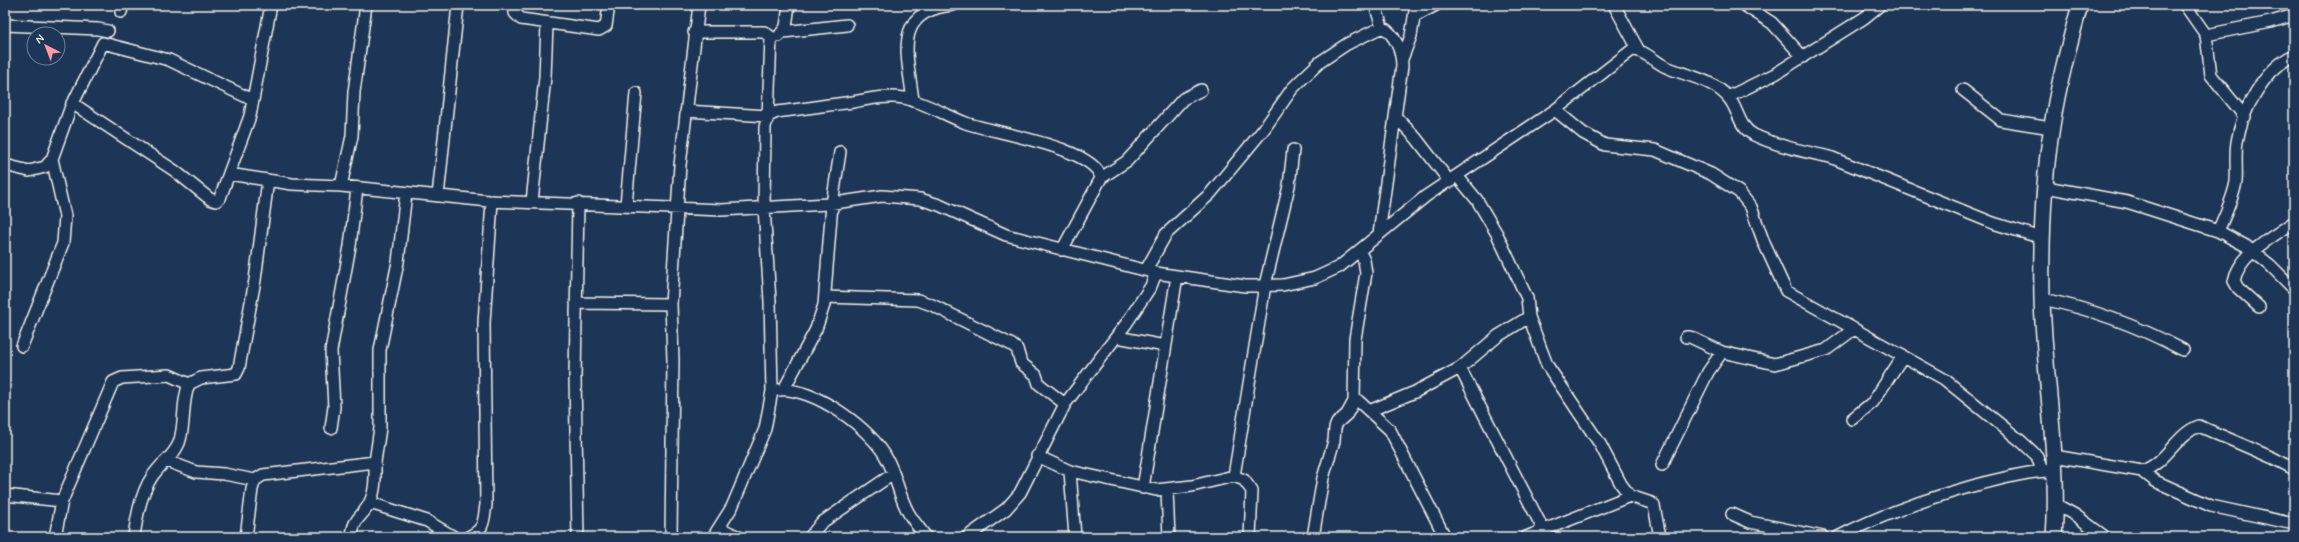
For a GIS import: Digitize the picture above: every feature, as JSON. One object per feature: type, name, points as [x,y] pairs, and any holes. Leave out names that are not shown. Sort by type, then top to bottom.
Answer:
[{"type":"main road","points":[[2054,537],[2055,504],[2050,466],[2042,299],[2042,238],[2051,128],[2058,90],[2080,5]]},
{"type":"street","points":[[72,103],[175,172],[212,200],[220,198],[250,116],[271,5]]},
{"type":"street","points":[[341,186],[352,136],[356,72],[366,5]]},
{"type":"street","points":[[438,196],[458,5]]},
{"type":"street","points":[[514,5],[515,13],[521,19],[547,24],[602,30],[606,26],[609,5]]},
{"type":"street","points":[[671,537],[673,360],[670,304],[686,111],[694,32],[699,5]]},
{"type":"street","points":[[694,32],[764,32],[771,37],[779,36],[786,27],[789,5]]},
{"type":"street","points":[[912,101],[907,43],[911,25],[916,18],[935,7],[953,5]]},
{"type":"street","points":[[1375,5],[1382,28]]},
{"type":"street","points":[[1402,59],[1411,36],[1416,11],[1436,5]]},
{"type":"street","points":[[1614,5],[1638,49],[1664,66],[1718,87],[1728,97],[1740,122],[1754,135],[1806,152],[1830,157],[1993,223],[2042,238]]},
{"type":"street","points":[[1744,5],[1772,23],[1803,57]]},
{"type":"street","points":[[1728,97],[1765,80],[1864,18],[1880,5]]},
{"type":"street","points":[[2185,5],[2206,35],[2210,75],[2245,117]]},
{"type":"street","points":[[2206,35],[2271,22],[2294,15]]},
{"type":"street","points":[[532,202],[545,77],[547,24]]},
{"type":"street","points":[[5,25],[91,29],[108,32]]},
{"type":"street","points":[[783,32],[847,25]]},
{"type":"street","points":[[967,537],[1006,508],[1020,493],[1065,404],[1117,337],[1151,286],[1151,272],[1166,234],[1210,194],[1264,129],[1292,89],[1301,80],[1320,62],[1346,44],[1382,28],[1388,30],[1397,44],[1402,59],[1402,73],[1379,234]]},
{"type":"street","points":[[739,537],[717,533],[732,507],[765,430],[772,391],[770,301],[764,208],[765,127],[768,116],[771,37]]},
{"type":"street","points":[[5,165],[29,171],[45,167],[52,159],[72,103],[103,43],[170,60],[253,100]]},
{"type":"street","points":[[229,174],[292,184],[341,186],[492,201],[578,203],[722,210],[832,204],[882,196],[920,199],[939,205],[1006,235],[1151,272],[1246,286],[1282,285],[1315,278],[1339,267],[1426,196],[1454,179],[1554,110],[1632,50],[1638,49]]},
{"type":"street","points":[[2218,231],[2230,203],[2236,182],[2237,143],[2245,117],[2258,91],[2270,74],[2287,58],[2294,55]]},
{"type":"street","points":[[1062,250],[1100,178],[1127,161],[1183,99],[1201,90]]},
{"type":"street","points":[[1963,90],[2001,120],[2051,128]]},
{"type":"street","points":[[626,205],[636,93]]},
{"type":"street","points":[[686,111],[768,116],[777,112],[885,97],[905,98],[968,123],[1007,135],[1043,142],[1078,158],[1096,169],[1100,178]]},
{"type":"street","points":[[1554,110],[1594,140],[1605,145],[1655,150],[1711,174],[1739,192],[1751,207],[1764,243],[1786,291],[1944,379],[1967,396],[2050,466]]},
{"type":"street","points":[[1395,116],[1454,179],[1477,200],[1497,234],[1527,298],[1529,317],[1547,365],[1592,432],[1621,484],[1630,496]]},
{"type":"street","points":[[1234,476],[1266,285],[1289,186],[1293,150]]},
{"type":"street","points":[[784,389],[816,329],[825,297],[832,204],[840,152]]},
{"type":"street","points":[[22,346],[63,243],[65,216],[52,159]]},
{"type":"street","points":[[134,537],[141,501],[148,482],[158,468],[172,457],[179,442],[184,413],[184,396],[189,384],[201,378],[236,374],[239,368],[255,280],[268,180]]},
{"type":"street","points":[[2046,187],[2127,202],[2218,231],[2252,251],[2294,289]]},
{"type":"street","points":[[331,428],[334,407],[331,351],[350,246],[357,188]]},
{"type":"street","points":[[352,537],[355,521],[370,502],[374,491],[380,428],[380,350],[398,262],[406,193]]},
{"type":"street","points":[[474,536],[483,527],[486,505],[484,323],[492,201]]},
{"type":"street","points":[[578,203],[576,303],[578,537]]},
{"type":"street","points":[[2259,307],[2238,288],[2234,281],[2235,274],[2252,251],[2294,222]]},
{"type":"street","points":[[1313,537],[1323,478],[1334,442],[1335,428],[1337,423],[1350,410],[1354,397],[1355,338],[1366,272],[1364,260],[1360,251]]},
{"type":"street","points":[[1143,488],[1177,276]]},
{"type":"street","points":[[825,297],[918,300],[932,305],[1012,345],[1017,349],[1021,363],[1036,375],[1039,384],[1065,404]]},
{"type":"street","points":[[2042,299],[2091,309],[2118,318],[2183,350]]},
{"type":"street","points":[[576,303],[670,304]]},
{"type":"street","points":[[1369,411],[1415,392],[1460,368],[1498,336],[1529,317]]},
{"type":"street","points":[[1686,337],[1696,339],[1722,352],[1775,364],[1826,350],[1854,329]]},
{"type":"street","points":[[1117,337],[1165,346]]},
{"type":"street","points":[[1662,465],[1708,372],[1722,352]]},
{"type":"street","points":[[1852,419],[1873,402],[1904,356]]},
{"type":"street","points":[[1460,368],[1543,529]]},
{"type":"street","points":[[55,537],[62,501],[113,382],[122,378],[169,375],[189,384]]},
{"type":"street","points":[[772,391],[784,389],[821,401],[851,419],[870,434],[887,458],[908,512],[926,537]]},
{"type":"street","points":[[1354,397],[1390,430],[1445,537]]},
{"type":"street","points":[[1842,536],[1916,504],[2006,477],[2050,466],[2142,471],[2150,468],[2185,434],[2199,426],[2273,458],[2294,469]]},
{"type":"street","points":[[1038,456],[1070,471],[1143,488],[1167,490],[1234,476],[1244,480],[1252,490],[1250,537]]},
{"type":"street","points":[[167,461],[196,472],[224,474],[255,480]]},
{"type":"street","points":[[246,537],[250,498],[255,480],[263,475],[376,462]]},
{"type":"street","points":[[1070,471],[1075,537]]},
{"type":"street","points":[[2142,471],[2155,482],[2211,506],[2294,524]]},
{"type":"street","points":[[810,537],[821,523],[893,474]]},
{"type":"street","points":[[1167,490],[1169,537]]},
{"type":"street","points":[[5,495],[62,501]]},
{"type":"street","points":[[1526,537],[1543,529],[1630,496],[1640,498],[1654,506],[1660,537]]},
{"type":"street","points":[[370,502],[427,521],[454,537]]},
{"type":"street","points":[[2055,504],[2075,515],[2105,537]]},
{"type":"street","points":[[1732,514],[1750,522],[1823,537]]}]
